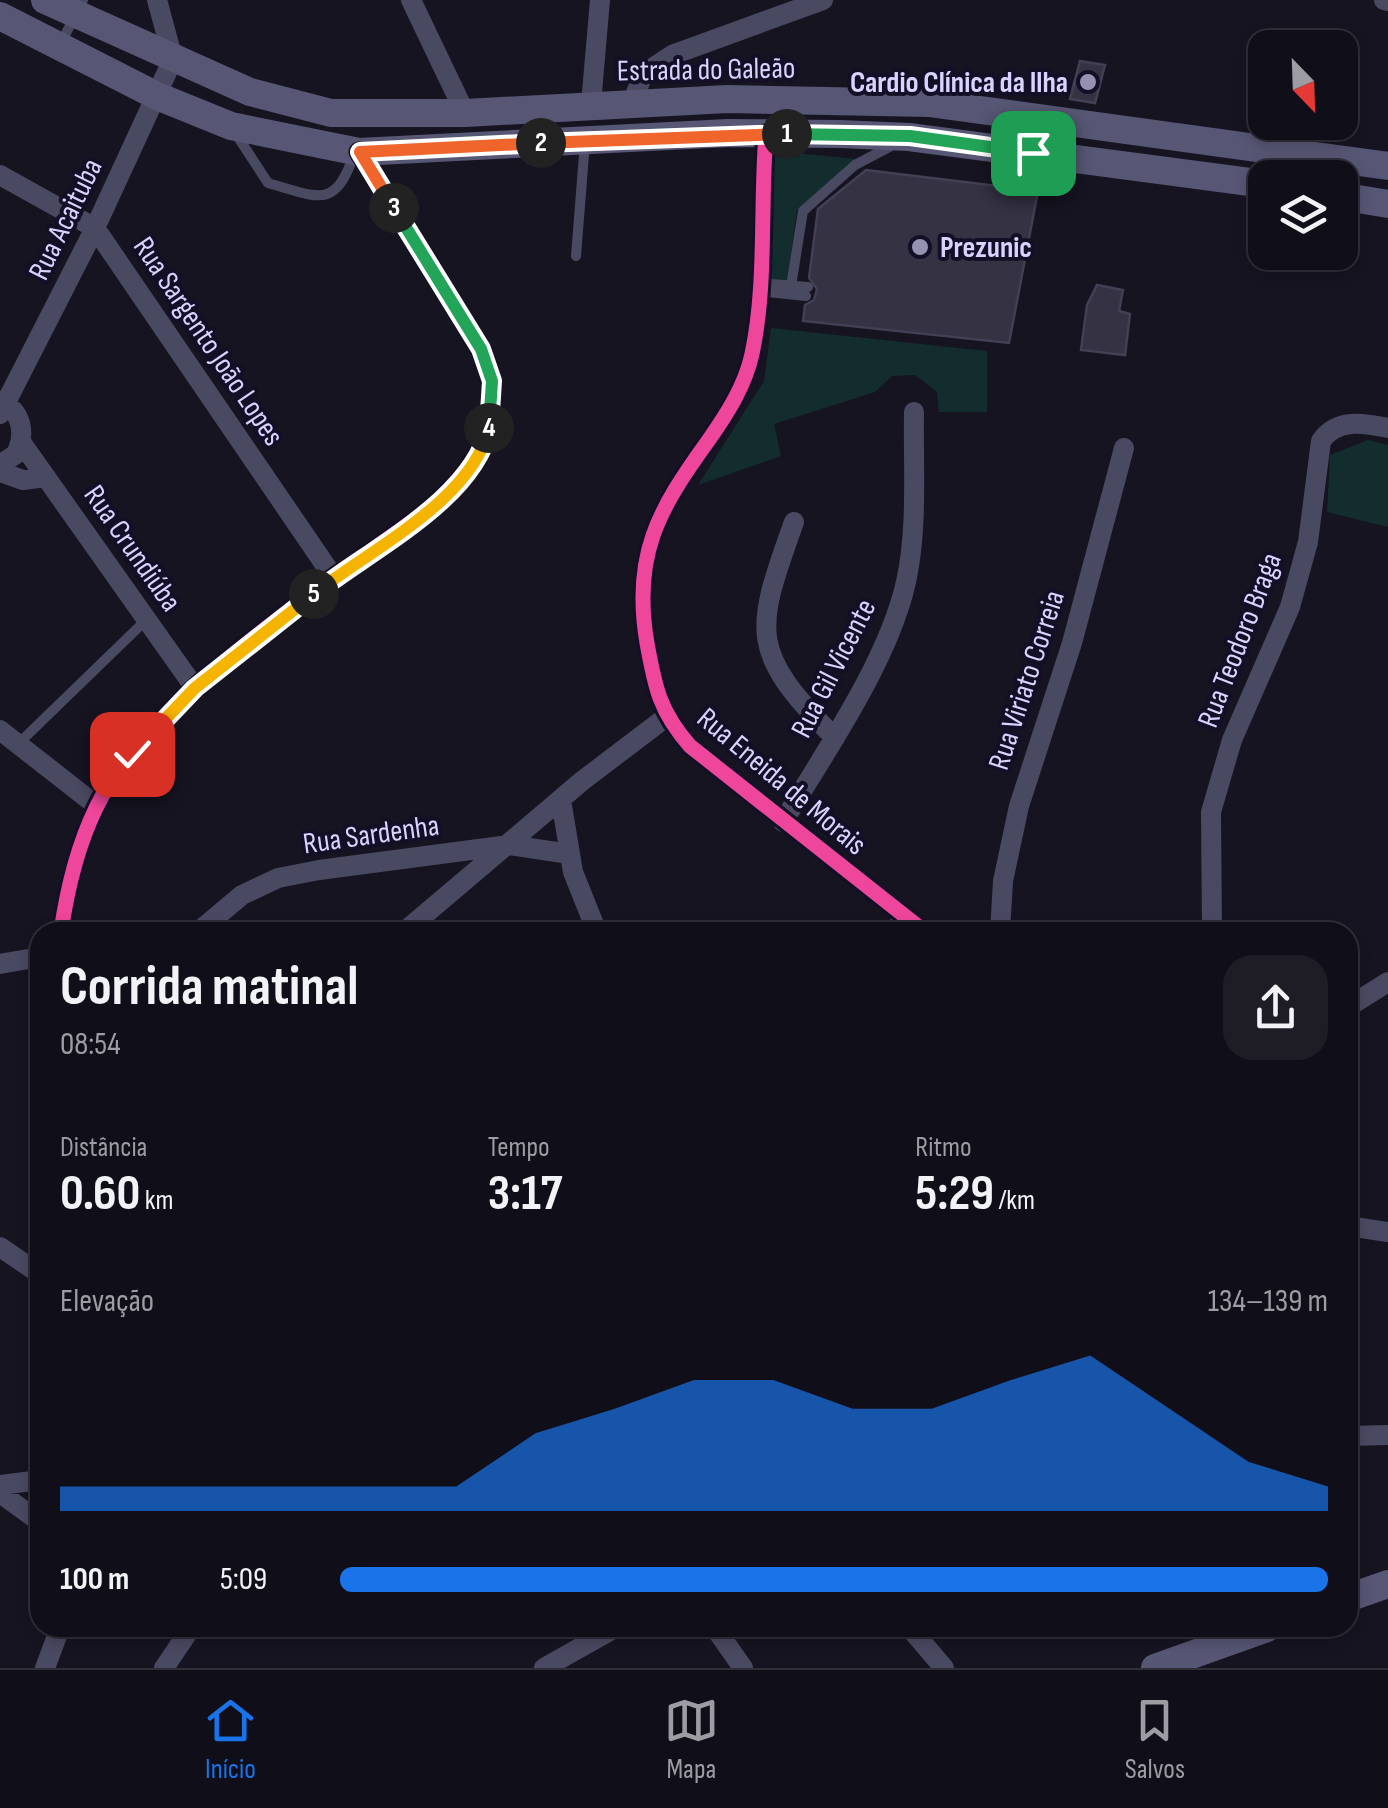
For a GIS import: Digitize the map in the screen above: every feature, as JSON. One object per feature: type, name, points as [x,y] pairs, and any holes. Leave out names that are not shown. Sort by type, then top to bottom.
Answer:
[{"type":"main road","name":"Estrada do Galeão","points":[[44,0],[80,8],[174,58],[250,92],[331,112],[464,113],[634,101],[782,98],[929,103],[1388,166]]},
{"type":"main road","points":[[0,16],[157,96],[231,126],[357,152],[766,134],[910,136],[1248,182]]},
{"type":"main road","points":[[766,134],[770,118],[781,109],[877,109],[929,103]]},
{"type":"main road","points":[[1358,199],[1388,204]]},
{"type":"main road","points":[[1358,1594],[1388,1584]]},
{"type":"main road","points":[[1155,1668],[1242,1637]]},
{"type":"street","points":[[157,0],[174,58]]},
{"type":"street","points":[[411,0],[464,113]]},
{"type":"street","points":[[591,104],[600,0]]},
{"type":"street","points":[[634,101],[643,74],[672,55],[823,0]]},
{"type":"street","name":"Rua Acaituba","points":[[2,406],[95,228],[174,58]]},
{"type":"street","name":"Rua Eneida de Morais","points":[[766,134],[752,353],[744,380],[726,415],[664,504],[650,535],[642,578],[642,613],[665,718],[690,746],[912,922]]},
{"type":"street","points":[[63,922],[72,871],[97,806],[132,754],[195,688],[334,578],[434,506],[465,477],[485,445],[492,411],[492,381],[481,349],[357,152]]},
{"type":"street","name":"Rua Sargento João Lopes","points":[[0,175],[95,228],[334,578]]},
{"type":"street","name":"Rua Crundiúba","points":[[2,406],[17,414],[21,442],[195,688]]},
{"type":"street","name":"Rua Gil Vicente","points":[[782,822],[836,738],[896,616],[912,544],[914,412]]},
{"type":"street","name":"Rua Teodoro Braga","points":[[1212,922],[1212,812],[1232,740],[1290,607],[1308,542],[1321,441],[1329,430],[1340,425],[1388,428]]},
{"type":"street","points":[[21,442],[16,454],[0,468],[22,480],[46,477]]},
{"type":"street","name":"Rua Viriato Correia","points":[[1001,922],[1018,806],[1072,643],[1124,448]]},
{"type":"street","points":[[794,522],[770,591],[764,633],[789,687],[836,738]]},
{"type":"street","points":[[416,922],[665,718]]},
{"type":"street","points":[[0,730],[97,806]]},
{"type":"street","points":[[561,800],[570,854],[594,922]]},
{"type":"street","name":"Rua Sardenha","points":[[210,922],[242,896],[278,878],[364,862],[509,845],[570,854]]},
{"type":"street","points":[[0,964],[30,959]]},
{"type":"street","points":[[1358,1002],[1388,982]]},
{"type":"street","points":[[1358,1228],[1388,1232]]},
{"type":"street","points":[[0,1247],[30,1267]]},
{"type":"street","points":[[1358,1436],[1388,1435]]},
{"type":"street","points":[[0,1485],[30,1481]]},
{"type":"street","points":[[0,1493],[30,1515]]},
{"type":"street","points":[[45,1668],[57,1637]]},
{"type":"street","points":[[164,1668],[184,1637]]},
{"type":"street","points":[[544,1668],[598,1637]]},
{"type":"street","points":[[720,1637],[744,1668]]},
{"type":"street","points":[[918,1637],[944,1668]]},
{"type":"lane","points":[[59,46],[80,8]]},
{"type":"lane","points":[[231,126],[268,183],[299,192],[334,193],[344,185],[357,152]]},
{"type":"lane","points":[[790,286],[803,211],[855,165],[910,136]]},
{"type":"lane","points":[[576,256],[586,141]]},
{"type":"lane","points":[[790,286],[807,292],[758,287],[790,286]]},
{"type":"lane","points":[[18,744],[146,619]]},
{"type":"lane","points":[[895,922],[901,914]]},
{"type":"green space","points":[[772,151],[857,159],[797,210],[787,281],[762,279]]},
{"type":"green space","points":[[771,328],[987,351],[987,412],[939,412],[937,392],[915,375],[892,376],[875,392],[774,424],[781,456],[698,485],[764,381]]},
{"type":"green space","points":[[1368,440],[1388,445],[1388,527],[1327,512],[1330,455]]},
{"type":"building","name":"Cardio Clínica da Ilha","points":[[1080,61],[1105,65],[1095,103],[1070,99]]},
{"type":"building","name":"Prezunic","points":[[866,170],[1038,191],[1009,343],[803,321],[805,305],[814,300],[817,289],[809,278],[818,209]]},
{"type":"building","points":[[1097,285],[1123,290],[1119,311],[1130,314],[1125,355],[1081,350],[1087,305]]},
{"type":"cycle path","points":[[766,134],[761,272],[752,354],[745,377],[722,421],[675,489],[653,535],[643,584],[650,659],[665,710],[690,746],[912,922]]},
{"type":"cycle path","points":[[63,922],[83,838],[96,808],[121,767],[157,725],[247,643],[434,506],[467,471],[486,436],[492,396],[481,349],[359,152]]},
{"type":"place","name":"Cardio Clínica da Ilha","points":[[1088,82]]},
{"type":"place","name":"Prezunic","points":[[920,247]]},
{"type":"route","points":[[132,754],[195,688],[334,578],[434,506],[465,477],[485,445],[492,411],[492,381],[481,349],[360,152],[728,133],[910,136],[1033,153]]}]
